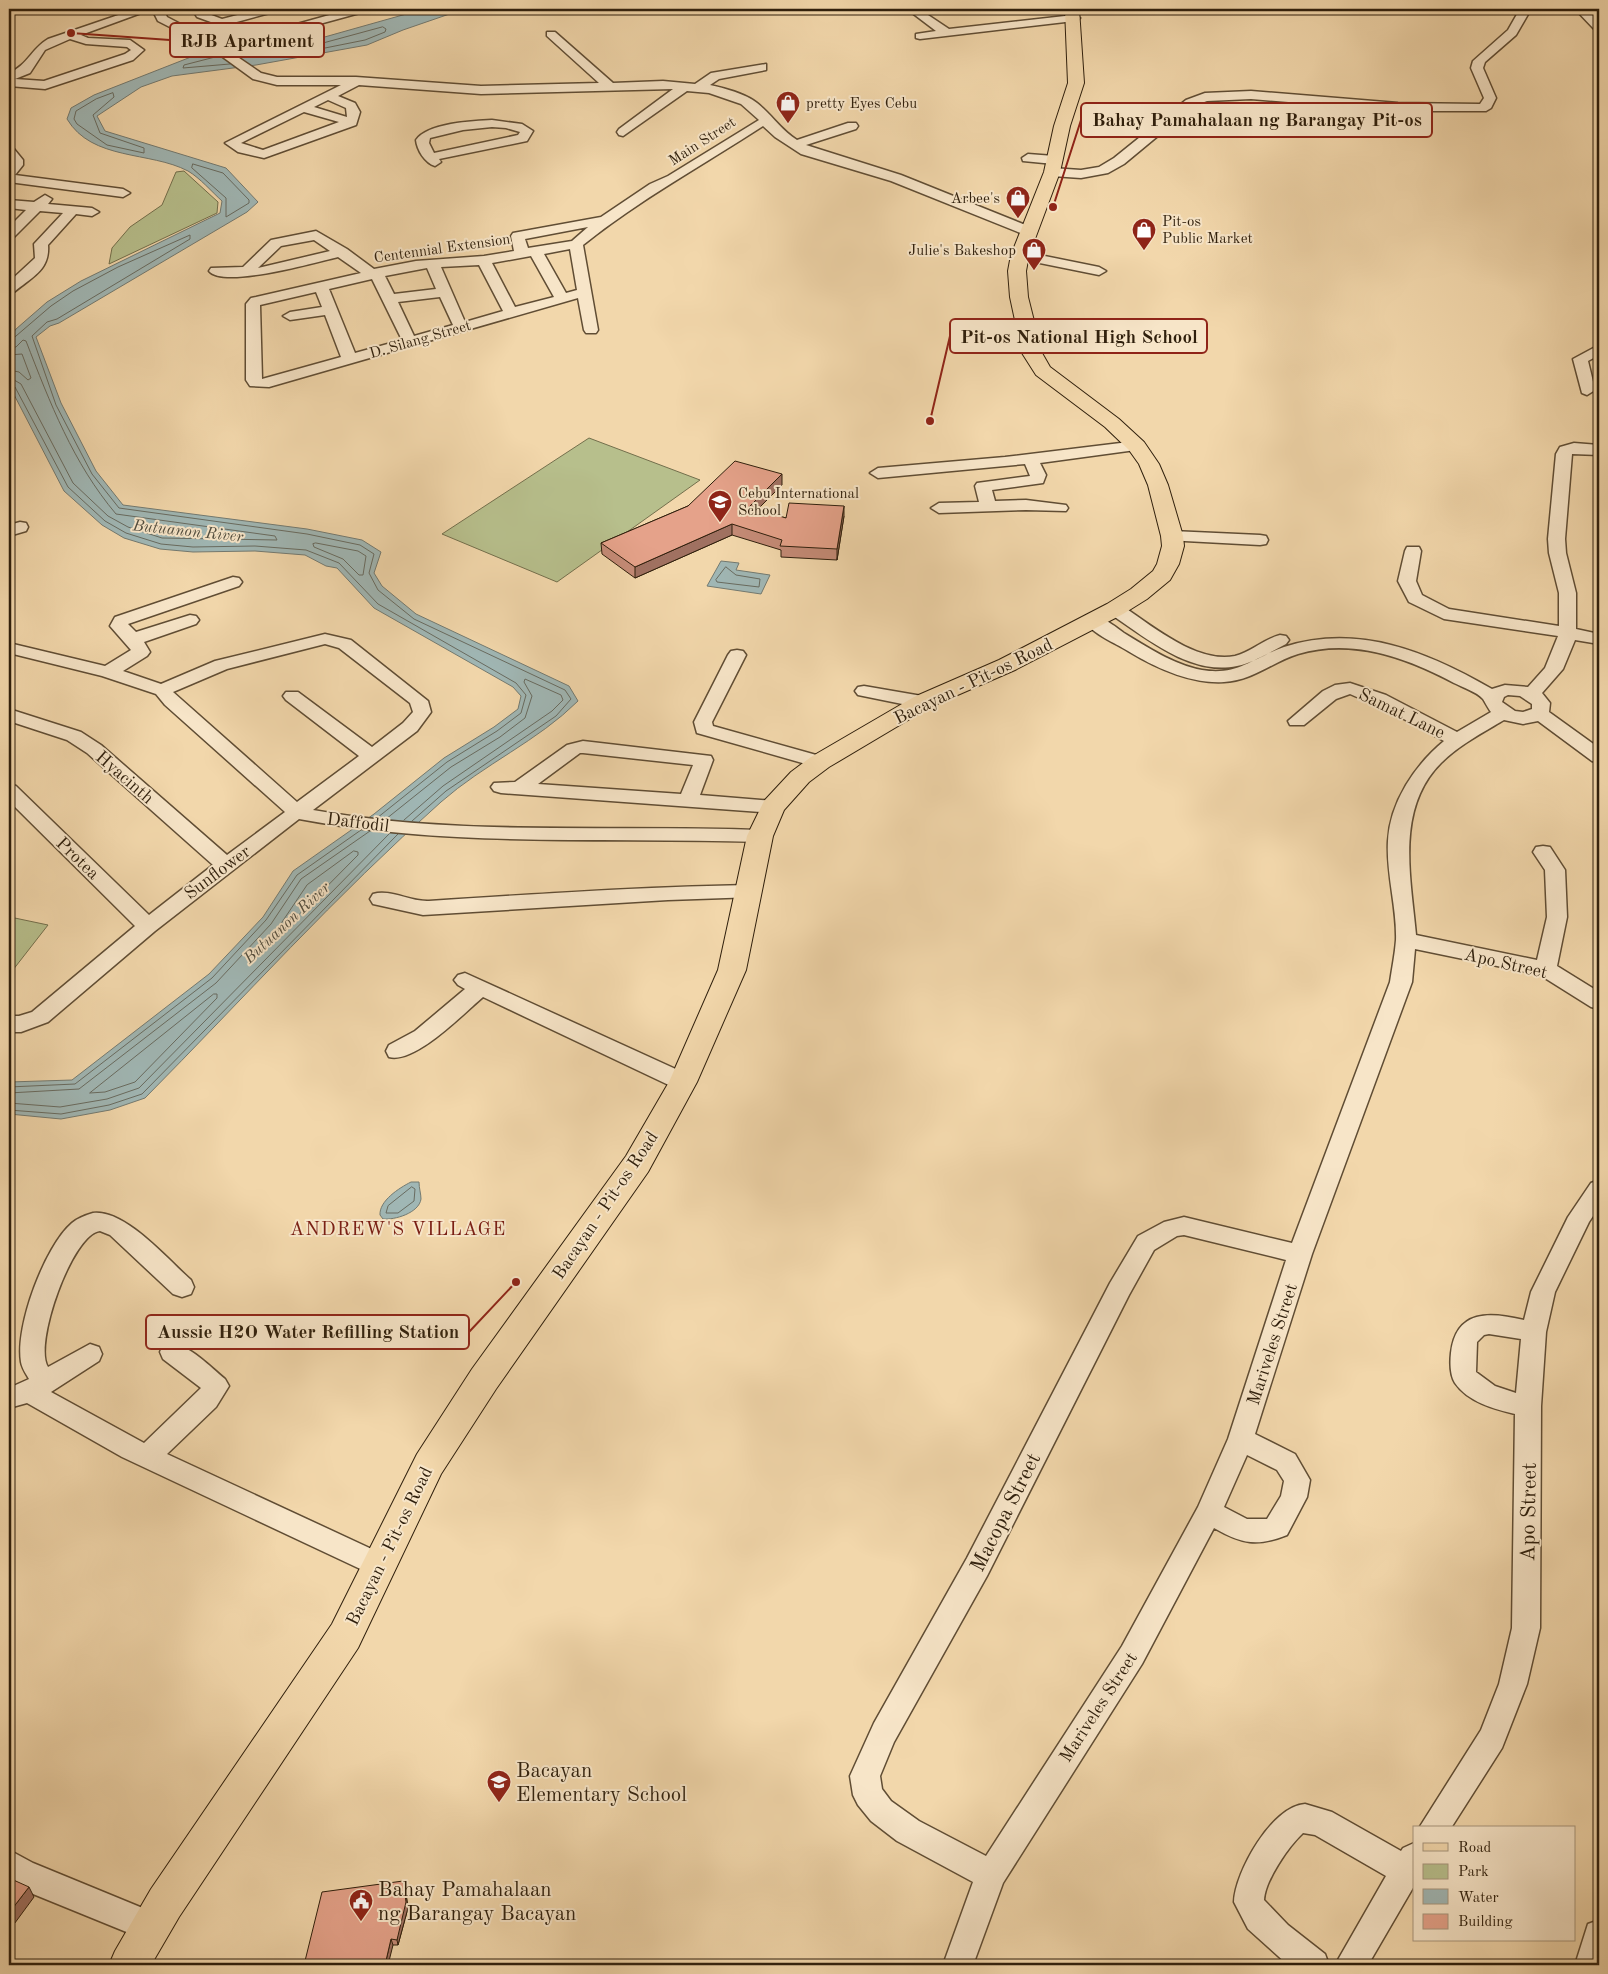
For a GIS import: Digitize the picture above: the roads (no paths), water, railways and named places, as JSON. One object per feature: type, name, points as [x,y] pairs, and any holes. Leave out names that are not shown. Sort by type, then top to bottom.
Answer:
[{"type":"main road","name":"Bacayan - Pit-os Road","points":[[129,1965],[151,1927],[345,1636],[429,1464],[484,1379],[636,1164],[683,1082],[732,970],[760,836],[773,808],[800,777],[820,762],[922,702],[1007,665],[1104,615],[1139,594],[1162,575],[1172,555],[1172,536],[1158,485],[1149,464],[1137,446],[1112,423],[1043,371],[1032,353],[1019,297],[1017,271],[1044,163],[1062,126],[1076,83],[1073,13]]},
{"type":"street","points":[[9,77],[26,70],[41,48],[52,41],[146,9]]},
{"type":"street","points":[[158,9],[162,19],[213,45],[258,76],[277,81],[356,81],[486,108],[528,133],[523,138],[433,160],[422,146],[422,140],[426,135],[463,125],[486,108],[609,86],[693,86],[745,100],[796,145],[825,158],[896,178],[1024,243],[1099,270]]},
{"type":"street","points":[[198,9],[201,15],[256,35],[272,34],[363,9]]},
{"type":"street","points":[[220,23],[273,9]]},
{"type":"street","points":[[912,9],[947,33]]},
{"type":"street","points":[[1044,163],[1081,174],[1103,170],[1118,161],[1190,104],[1205,97],[1251,95],[1381,106],[1482,108],[1487,105],[1490,98],[1477,68],[1478,61],[1513,32],[1520,24],[1525,9]]},
{"type":"street","points":[[1581,9],[1595,19],[1599,28]]},
{"type":"street","points":[[920,36],[1073,13]]},
{"type":"street","points":[[550,34],[609,86]]},
{"type":"street","points":[[9,82],[48,84],[129,57],[138,50],[130,44],[86,41],[70,35]]},
{"type":"street","points":[[623,132],[693,86],[715,76],[762,67]]},
{"type":"street","points":[[352,122],[264,154],[243,149],[232,143],[356,81]]},
{"type":"street","points":[[328,96],[351,106],[354,112],[352,122]]},
{"type":"street","points":[[303,108],[352,122]]},
{"type":"street","points":[[280,119],[325,133]]},
{"type":"street","name":"Main Street","points":[[576,244],[606,220],[655,187],[673,179],[765,119]]},
{"type":"street","points":[[796,145],[852,126]]},
{"type":"street","points":[[256,130],[297,143]]},
{"type":"street","points":[[9,152],[17,160],[17,165],[9,174]]},
{"type":"street","points":[[9,178],[123,193]]},
{"type":"street","points":[[9,234],[59,185]]},
{"type":"street","points":[[9,204],[92,212]]},
{"type":"street","points":[[9,289],[38,265],[42,258],[41,246],[73,210]]},
{"type":"street","points":[[562,298],[518,236],[606,220]]},
{"type":"street","points":[[56,227],[76,230]]},
{"type":"street","points":[[248,270],[276,243],[316,235],[374,274],[389,299],[410,342]]},
{"type":"street","points":[[576,244],[591,330]]},
{"type":"street","name":"Centennial Extension","points":[[255,383],[254,302],[416,265],[484,260],[576,244]]},
{"type":"street","points":[[41,246],[60,248]]},
{"type":"street","points":[[216,271],[248,270],[260,272],[342,252]]},
{"type":"street","points":[[484,260],[511,313]]},
{"type":"street","points":[[433,265],[461,328]]},
{"type":"street","points":[[321,286],[350,360]]},
{"type":"street","points":[[389,299],[445,292]]},
{"type":"street","name":"D. Silang Street","points":[[255,383],[264,384],[585,292]]},
{"type":"street","points":[[290,316],[331,310]]},
{"type":"street","points":[[1587,390],[1580,359],[1599,349]]},
{"type":"street","points":[[878,473],[1005,462],[1137,446]]},
{"type":"street","points":[[1500,700],[1531,694],[1551,676],[1560,662],[1567,633],[1565,576],[1557,552],[1564,454],[1566,450],[1574,448],[1599,450]]},
{"type":"street","points":[[988,506],[983,486],[1037,480],[1038,475],[1030,459]]},
{"type":"street","points":[[1005,462],[1014,483]]},
{"type":"street","points":[[939,508],[1026,505],[1060,508]]},
{"type":"street","points":[[1172,536],[1260,540]]},
{"type":"street","points":[[1413,551],[1407,581],[1415,598],[1444,614],[1599,639]]},
{"type":"street","points":[[108,672],[141,652],[134,640],[120,626],[121,621],[233,582]]},
{"type":"street","points":[[1104,615],[1185,652],[1218,664],[1236,661],[1281,639],[1306,633],[1334,631],[1381,636],[1421,654],[1500,700],[1525,718],[1539,713]]},
{"type":"street","points":[[1104,615],[1168,665],[1194,674],[1217,677],[1240,675],[1289,652],[1327,642],[1377,646],[1421,654]]},
{"type":"street","points":[[134,640],[145,634],[190,620]]},
{"type":"street","name":"Sunflower","points":[[9,1024],[21,1024],[40,1017],[148,926],[410,727],[422,712],[419,701],[345,644],[336,640],[325,639],[221,665],[162,690]]},
{"type":"street","points":[[9,648],[108,672],[162,690],[171,701],[298,813]]},
{"type":"street","points":[[1168,665],[1185,652]]},
{"type":"street","points":[[737,655],[703,722],[704,729],[820,762]]},
{"type":"street","name":"Samat Lane","points":[[1297,721],[1341,688],[1354,688],[1405,712],[1457,740]]},
{"type":"street","points":[[864,691],[922,702]]},
{"type":"street","points":[[1531,694],[1541,703],[1539,713]]},
{"type":"street","points":[[292,696],[372,756]]},
{"type":"street","name":"Mariveles Street","points":[[958,1965],[991,1875],[1132,1655],[1209,1512],[1240,1439],[1300,1254],[1401,982],[1406,940],[1398,841],[1404,811],[1417,783],[1433,760],[1500,700]]},
{"type":"street","points":[[1539,713],[1599,756]]},
{"type":"street","name":"Hyacinth","points":[[9,715],[74,736],[94,749],[226,865]]},
{"type":"street","points":[[688,801],[704,760],[583,747],[574,749],[510,788],[773,808]]},
{"type":"street","name":"Protea","points":[[9,790],[148,926]]},
{"type":"street","name":"Daffodil","points":[[298,813],[335,820],[417,829],[522,834],[679,833],[760,836]]},
{"type":"street","points":[[1543,852],[1555,870],[1557,916],[1546,969]]},
{"type":"street","points":[[380,899],[423,908],[668,893],[748,892]]},
{"type":"street","name":"Apo Street","points":[[1406,940],[1546,969],[1599,1002]]},
{"type":"street","points":[[397,1051],[423,1036],[473,983],[683,1082]]},
{"type":"street","name":"Apo Street","points":[[1435,1826],[1492,1738],[1516,1675],[1526,1628],[1528,1406],[1534,1332],[1544,1292],[1580,1217],[1599,1189]]},
{"type":"street","points":[[27,1390],[33,1365],[32,1359],[37,1324],[50,1277],[77,1231],[92,1222],[107,1222],[118,1229],[182,1287]]},
{"type":"street","name":"Macopa Street","points":[[991,1875],[908,1831],[881,1810],[868,1795],[865,1776],[884,1733],[977,1567],[1119,1290],[1146,1243],[1172,1228],[1184,1226],[1207,1230],[1300,1254]]},
{"type":"street","points":[[1528,1406],[1502,1401],[1478,1391],[1464,1376],[1462,1343],[1469,1332],[1480,1325],[1498,1323],[1534,1332]]},
{"type":"street","points":[[147,1456],[207,1400],[216,1386],[172,1352]]},
{"type":"street","points":[[27,1390],[90,1354]]},
{"type":"street","points":[[27,1390],[147,1456],[380,1566]]},
{"type":"street","points":[[1209,1512],[1247,1532],[1263,1533],[1278,1527],[1294,1497],[1297,1480],[1286,1462],[1240,1439]]},
{"type":"street","points":[[1314,1965],[1289,1947],[1263,1922],[1248,1902],[1250,1891],[1279,1838],[1296,1820],[1307,1819],[1321,1822],[1410,1865],[1351,1965]]},
{"type":"street","points":[[9,1865],[22,1874],[151,1927]]},
{"type":"street","points":[[1590,1965],[1599,1935]]},
{"type":"water","name":"Butuanon River","points":[[424,9],[464,9],[403,30],[367,45],[256,65],[172,76],[141,87],[97,116],[105,131],[226,168],[258,202],[247,212],[59,323],[50,326],[36,337],[61,403],[96,471],[123,505],[307,529],[362,540],[381,552],[374,573],[382,586],[416,614],[569,686],[578,701],[546,728],[458,788],[402,837],[327,910],[145,1098],[110,1110],[61,1119],[9,1114],[9,1082],[72,1080],[209,974],[263,917],[293,871],[374,814],[444,758],[494,727],[518,709],[521,696],[513,687],[374,608],[337,568],[326,566],[305,555],[255,551],[193,552],[160,549],[124,538],[102,525],[64,491],[9,385],[9,339],[16,329],[47,302],[81,281],[220,213],[222,201],[188,171],[157,160],[106,149],[91,142],[78,132],[67,119],[71,108],[94,95],[196,55],[234,48],[242,54],[282,49]]},
{"type":"water","points":[[721,561],[739,563],[736,570],[770,575],[761,594],[707,586]]},
{"type":"water","points":[[411,1182],[419,1182],[421,1199],[416,1208],[406,1215],[383,1219],[380,1215],[386,1200]]},
{"type":"place","name":"RJB Apartment","points":[[71,33]]},
{"type":"place","name":"pretty Eyes Cebu","points":[[788,124]]},
{"type":"place","name":"Bahay Pamahalaan ng Barangay Pit-os","points":[[1053,207]]},
{"type":"place","name":"Arbee's","points":[[1018,219]]},
{"type":"place","name":"Pit-os Public Market","points":[[1144,251]]},
{"type":"place","name":"Julie's Bakeshop","points":[[1034,271]]},
{"type":"place","name":"Pit-os National High School","points":[[930,421]]},
{"type":"place","name":"Cebu International School","points":[[720,523]]},
{"type":"place","name":"Aussie H2O Water Refilling Station","points":[[516,1282]]},
{"type":"place","name":"Bacayan Elementary School","points":[[499,1803]]},
{"type":"place","name":"Bahay Pamahalaan ng Barangay Bacayan","points":[[361,1922]]},
{"type":"district","name":"ANDREW'S VILLAGE","points":[[398,1228]]}]
